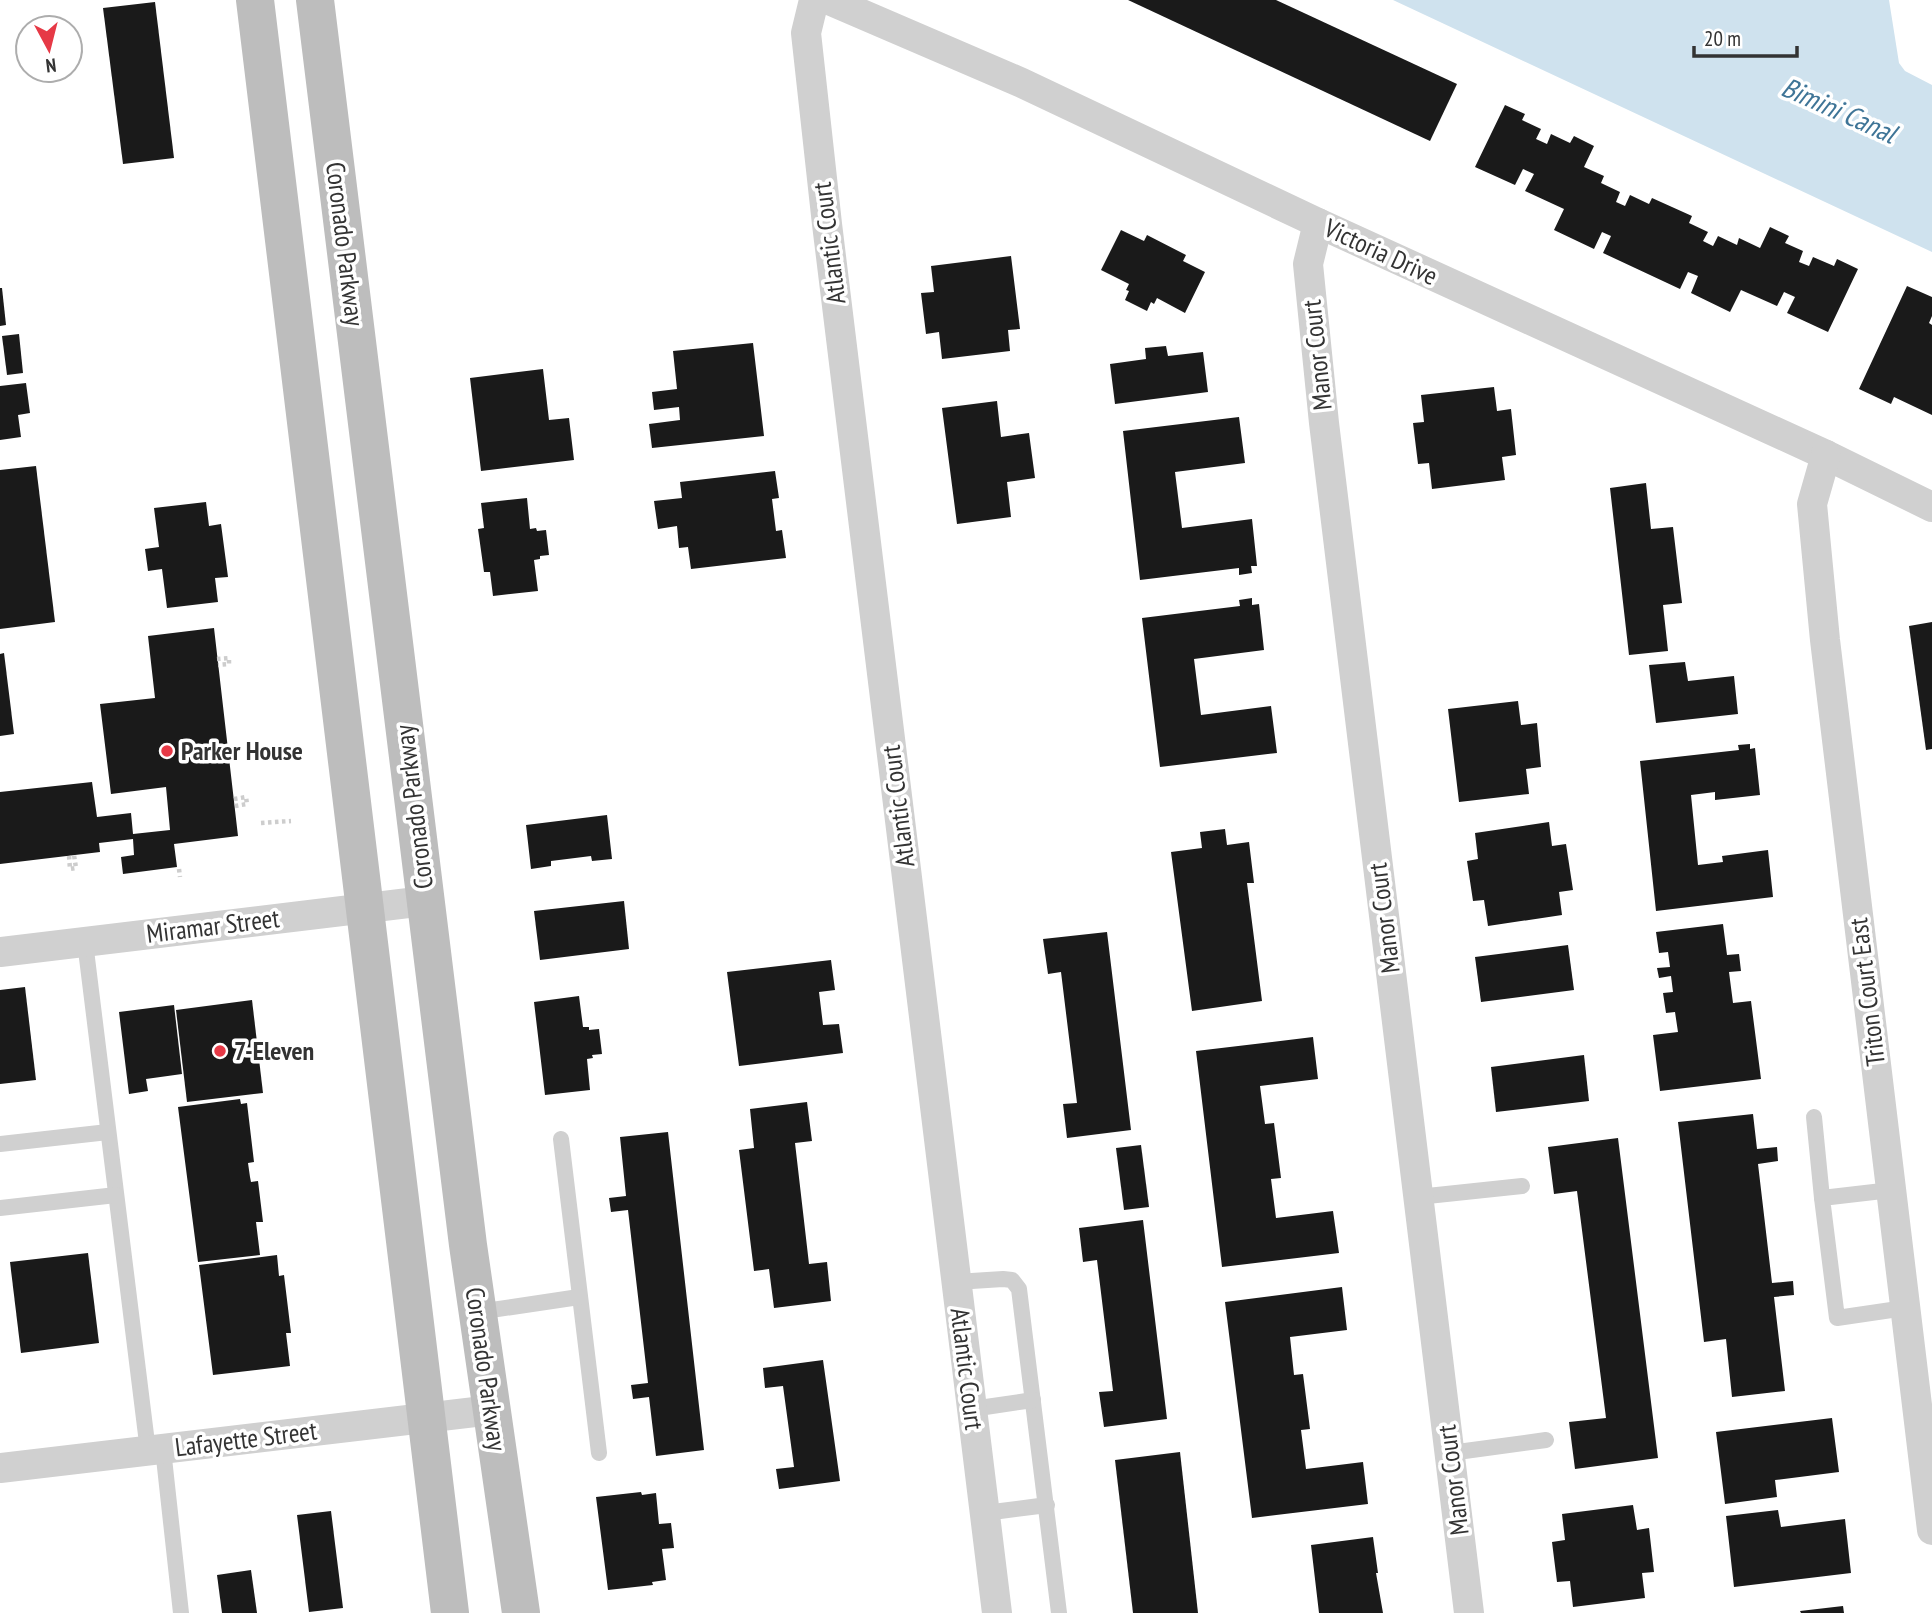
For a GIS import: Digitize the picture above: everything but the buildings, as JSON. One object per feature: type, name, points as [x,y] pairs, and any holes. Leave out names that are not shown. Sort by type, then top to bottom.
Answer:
[{"type":"street","points":[[255,0],[450,1613]]},
{"type":"street","name":"Coronado Parkway","points":[[315,0],[425,901],[478,1312],[521,1613]]},
{"type":"street","name":"Atlantic Court","points":[[814,0],[806,33],[827,224],[997,1613]]},
{"type":"street","name":"Victoria Drive","points":[[829,0],[1022,83],[1318,223],[1826,455],[1932,507]]},
{"type":"street","name":"Manor Court","points":[[1318,223],[1308,264],[1326,436],[1469,1613]]},
{"type":"street","name":"Triton Court East","points":[[1826,455],[1812,504],[1825,640],[1932,1530]]},
{"type":"street","name":"Miramar Street","points":[[0,952],[425,901]]},
{"type":"street","name":"Lafayette Street","points":[[0,1468],[492,1410]]},
{"type":"lane","points":[[85,942],[116,1195],[181,1613]]},
{"type":"lane","points":[[1814,1117],[1838,1318],[1905,1308]]},
{"type":"lane","points":[[0,1144],[108,1132]]},
{"type":"lane","points":[[561,1139],[599,1453]]},
{"type":"lane","points":[[1418,1197],[1522,1186]]},
{"type":"lane","points":[[1822,1198],[1891,1190]]},
{"type":"lane","points":[[0,1208],[116,1195]]},
{"type":"lane","points":[[957,1282],[1012,1280],[1019,1289],[1059,1613]]},
{"type":"lane","points":[[478,1312],[579,1297]]},
{"type":"lane","points":[[972,1409],[1033,1401]]},
{"type":"lane","points":[[1450,1453],[1546,1440]]},
{"type":"lane","points":[[985,1513],[1047,1506]]},
{"type":"path","points":[[234,799],[246,797],[247,804],[235,806]]},
{"type":"path","points":[[261,823],[291,821]]},
{"type":"path","points":[[179,869],[180,877]]},
{"type":"water","name":"Bimini Canal","points":[[1393,0],[1889,0],[1899,63],[1905,71],[1932,85],[1932,252]]},
{"type":"place","name":"Parker House","points":[[167,751]]},
{"type":"place","name":"7-Eleven","points":[[220,1051]]}]
